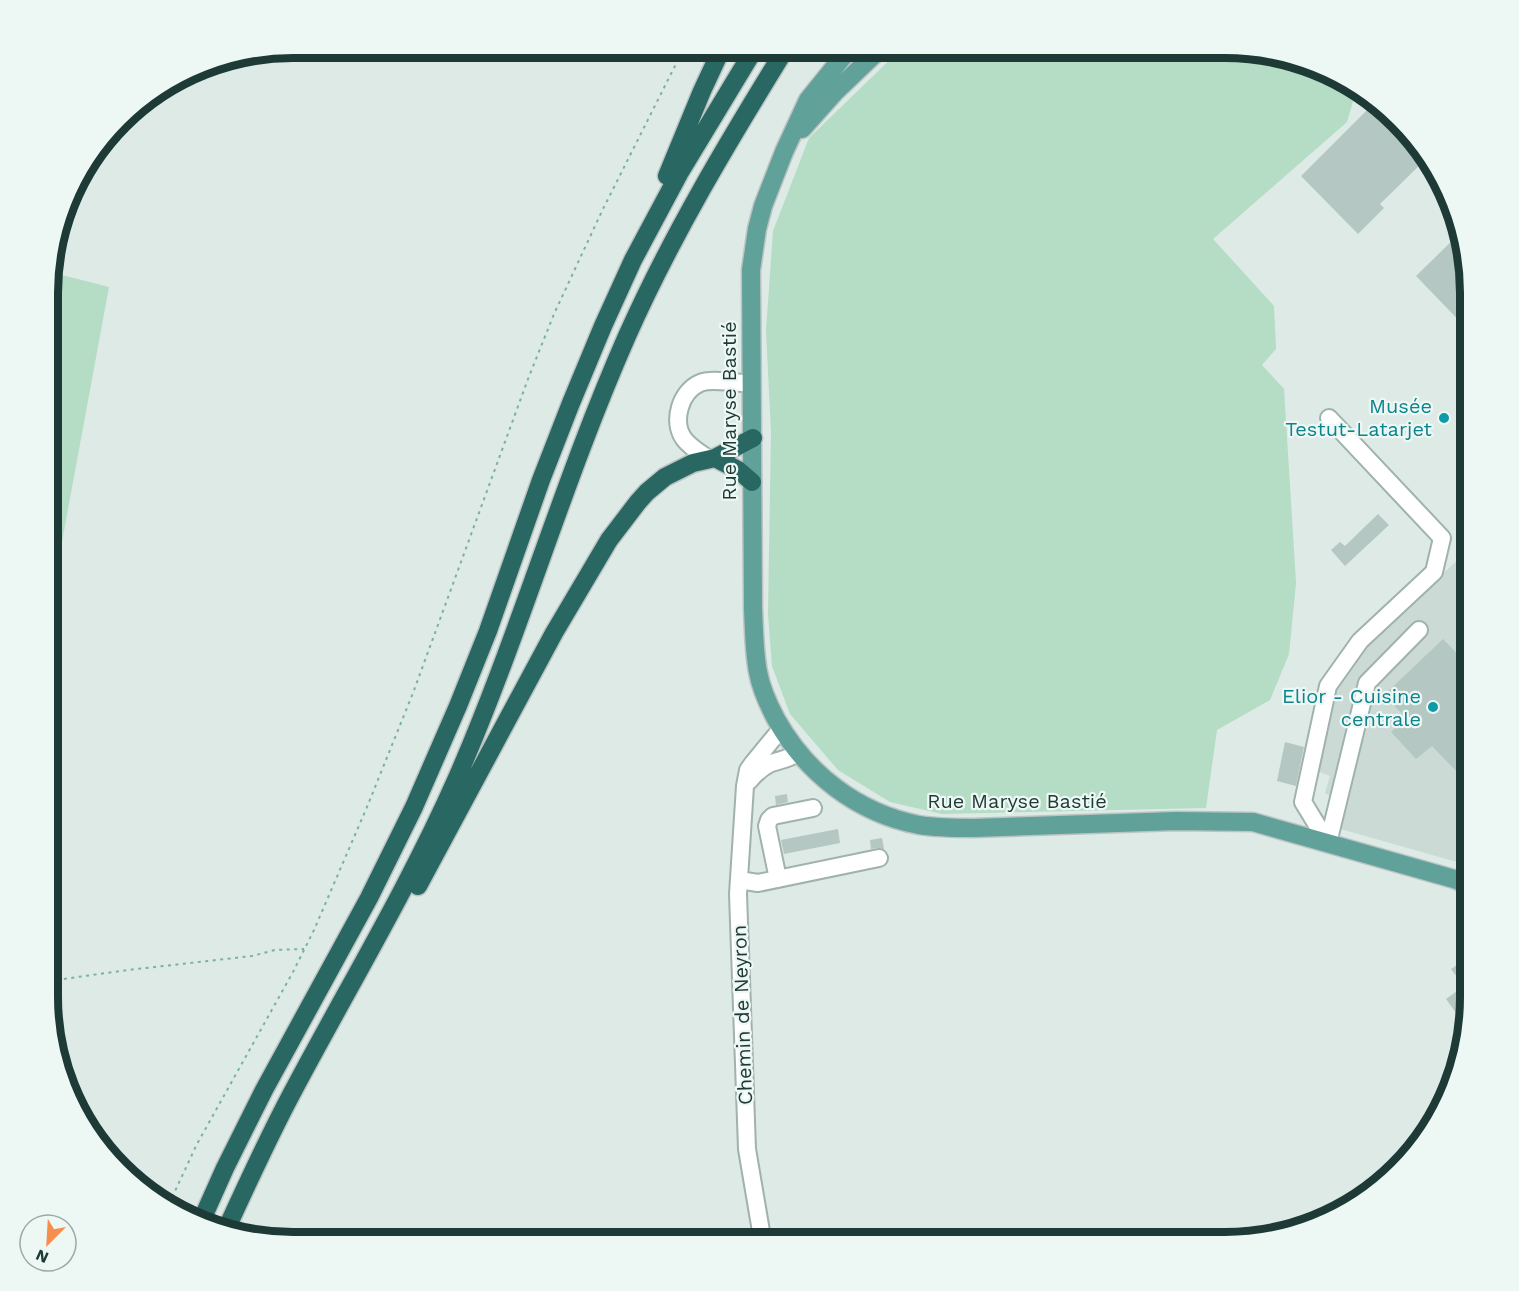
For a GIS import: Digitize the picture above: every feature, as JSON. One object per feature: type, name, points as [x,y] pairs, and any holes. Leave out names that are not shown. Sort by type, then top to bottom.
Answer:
[{"type":"highway","points":[[204,1215],[264,1090],[369,898],[414,807],[488,631],[541,480],[571,403],[717,58]]},
{"type":"highway","points":[[633,260],[681,172],[749,58]]},
{"type":"highway","points":[[229,1223],[290,1096],[429,838],[474,737],[509,650],[566,486],[609,378],[652,282],[707,178],[780,58]]},
{"type":"highway","points":[[370,948],[390,938],[584,580],[609,540],[638,502],[656,484],[679,470],[712,459],[753,438]]},
{"type":"highway","points":[[712,459],[738,470],[752,482]]},
{"type":"main road","name":"Rue Maryse Bastié","points":[[840,58],[808,100],[784,152],[763,206],[753,251],[751,384],[753,608],[758,673],[770,707],[798,753],[832,786],[853,800],[894,818],[919,825],[974,828],[1176,821],[1253,822],[1460,881]]},
{"type":"main road","name":"Rue Maryse Bastié","points":[[784,152],[822,105],[871,58]]},
{"type":"street","points":[[712,459],[695,450],[683,438],[678,420],[680,405],[688,392],[701,382],[751,384]]},
{"type":"street","points":[[1328,843],[1303,802],[1328,686],[1360,641],[1434,572],[1442,538],[1329,418]]},
{"type":"street","points":[[1328,843],[1367,683],[1419,630]]},
{"type":"street","name":"Chemin de Neyron","points":[[761,1232],[747,1149],[738,887],[748,770],[782,730]]},
{"type":"street","points":[[745,786],[755,773],[768,764],[798,753]]},
{"type":"street","points":[[777,879],[767,826],[769,820],[773,816],[813,808]]},
{"type":"street","points":[[738,887],[879,858]]},
{"type":"path","points":[[172,1198],[197,1144],[305,949],[409,704],[554,314],[602,211],[679,58]]},
{"type":"path","points":[[58,980],[252,956],[275,950],[305,949]]},
{"type":"shaded area","points":[[1460,558],[1460,863],[1323,824],[1330,796],[1325,793],[1330,776],[1317,771],[1336,689],[1361,650]]},
{"type":"green space","points":[[892,58],[1241,59],[1272,63],[1316,76],[1354,97],[1347,122],[1213,239],[1274,306],[1276,349],[1262,365],[1284,389],[1296,583],[1289,654],[1270,700],[1217,730],[1206,808],[942,814],[890,802],[838,770],[790,714],[772,666],[768,614],[771,432],[766,331],[773,231],[809,138]]},
{"type":"green space","points":[[59,274],[109,287],[58,563]]},
{"type":"building","points":[[1370,107],[1392,127],[1421,164],[1380,204],[1384,208],[1358,234],[1301,176]]},
{"type":"building","points":[[1454,239],[1460,278],[1460,322],[1416,276]]},
{"type":"building","points":[[1378,514],[1389,525],[1345,566],[1331,550],[1340,542],[1345,546]]},
{"type":"building","name":"Elior - Cuisine centrale","points":[[1443,639],[1460,657],[1460,775],[1432,746],[1416,759],[1391,732],[1406,718],[1384,695]]},
{"type":"building","points":[[1285,742],[1304,747],[1296,786],[1277,781]]},
{"type":"building","points":[[787,794],[788,802],[776,805],[775,796]]},
{"type":"building","points":[[838,829],[840,843],[784,854],[781,840]]},
{"type":"building","points":[[882,838],[884,849],[871,849],[870,840]]},
{"type":"building","points":[[1460,963],[1460,981],[1451,969]]},
{"type":"building","points":[[1460,989],[1459,1017],[1446,999]]},
{"type":"place","name":"Musée Testut-Latarjet","points":[[1444,418]]},
{"type":"place","name":"Elior - Cuisine centrale","points":[[1433,707]]}]
